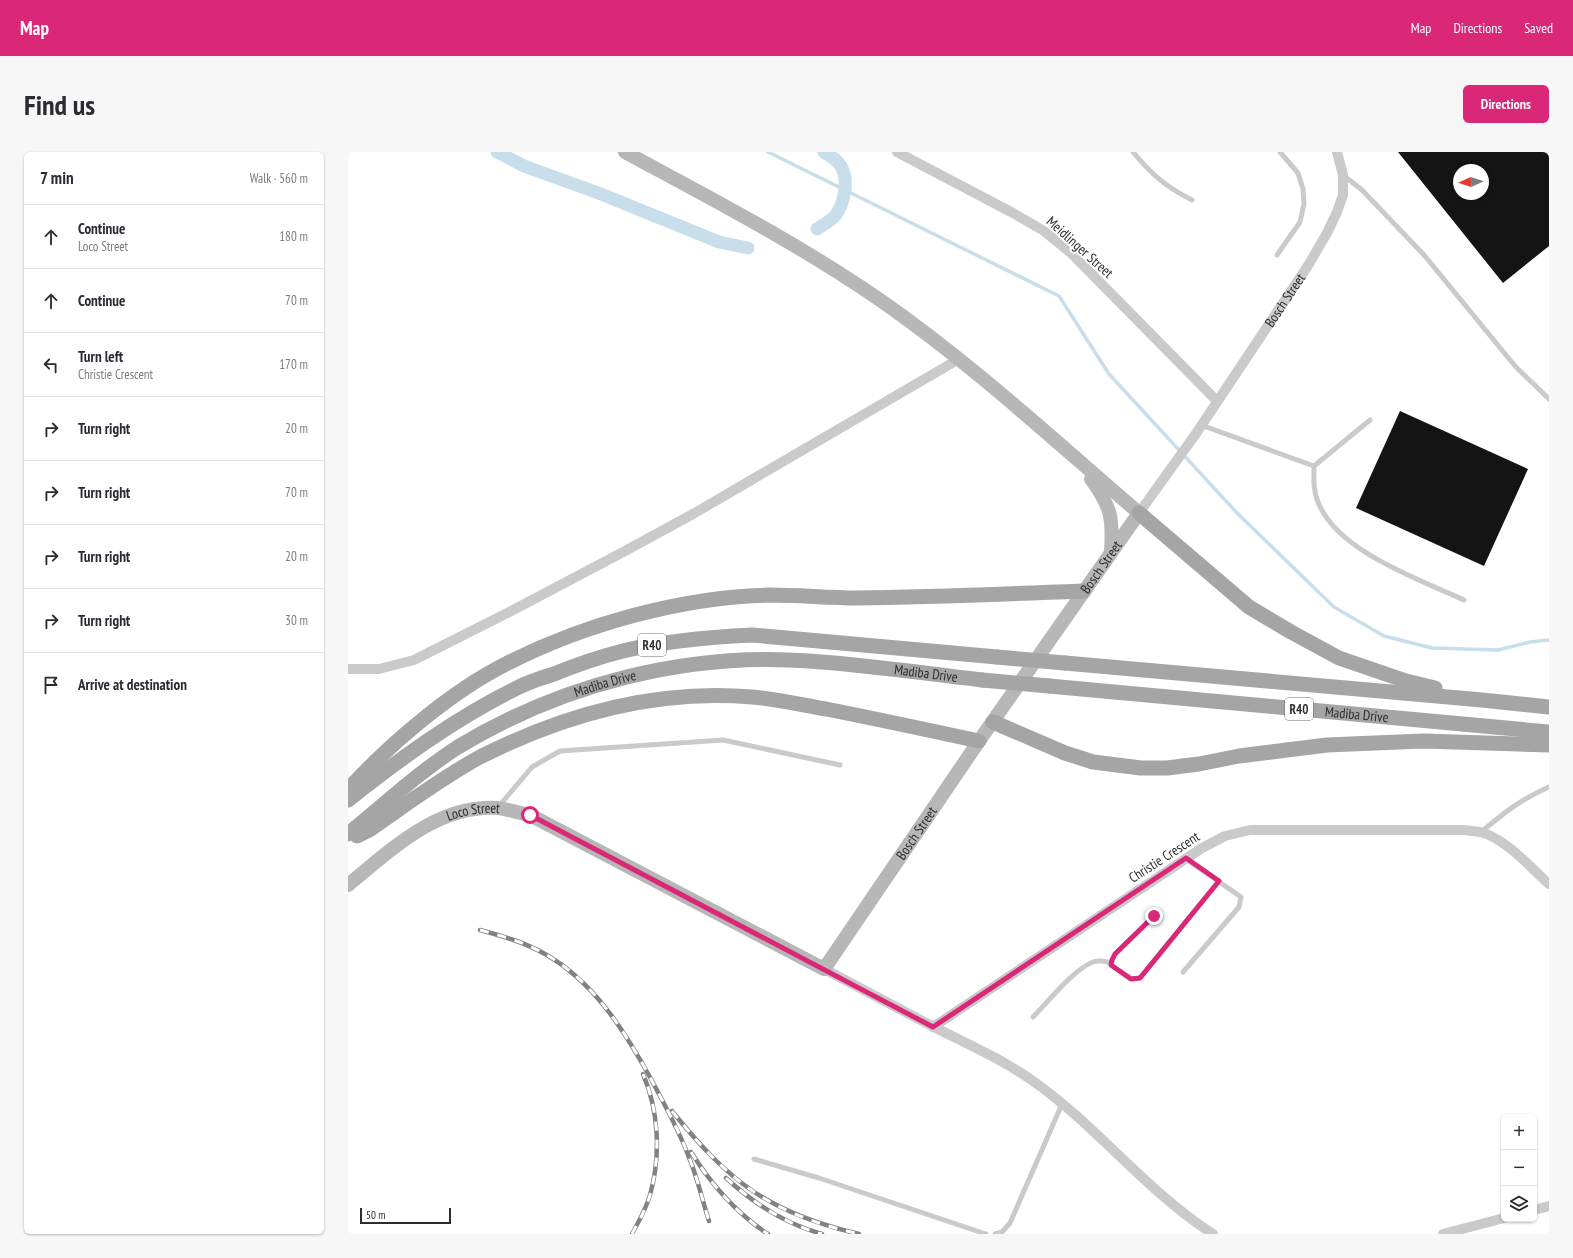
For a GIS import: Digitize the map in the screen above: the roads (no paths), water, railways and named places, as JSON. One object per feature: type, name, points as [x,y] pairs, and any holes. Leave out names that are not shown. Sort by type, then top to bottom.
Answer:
[{"type":"main road","points":[[1139,513],[1249,607],[1290,632],[1338,658],[1406,681],[1482,700]]},
{"type":"main road","points":[[348,790],[394,744],[433,712],[470,685],[504,664],[540,648],[631,616],[714,600],[768,595],[856,598],[1084,592]]},
{"type":"main road","name":"Madiba Drive","points":[[348,800],[419,747],[475,710],[518,687],[623,651],[652,645],[710,638],[752,635],[1549,707]]},
{"type":"main road","name":"Madiba Drive","points":[[348,834],[423,772],[458,748],[504,722],[557,699],[621,678],[686,664],[752,660],[808,661],[982,680],[1549,732]]},
{"type":"main road","points":[[348,840],[368,830],[478,758],[519,738],[587,713],[629,704],[696,696],[754,697],[887,721],[979,741]]},
{"type":"main road","points":[[993,722],[1065,753],[1093,762],[1141,768],[1167,768],[1199,764],[1240,756],[1327,745],[1423,741],[1549,745]]},
{"type":"street","points":[[625,152],[815,256],[880,300],[959,359],[1139,513]]},
{"type":"street","name":"Meidlinger Street","points":[[897,152],[910,155],[1044,231],[1071,253],[1217,401]]},
{"type":"street","name":"Bosch Street","points":[[824,969],[979,741],[1160,482],[1195,435],[1309,264],[1327,233],[1337,212],[1342,195],[1343,175],[1337,152]]},
{"type":"street","points":[[348,669],[380,669],[414,660],[517,608],[686,518],[959,359]]},
{"type":"street","points":[[1076,458],[1102,494],[1110,510],[1112,527],[1111,553]]},
{"type":"street","name":"Loco Street","points":[[348,886],[401,842],[432,823],[464,810],[497,808],[530,815],[824,969]]},
{"type":"street","name":"Christie Crescent","points":[[933,1027],[1202,848],[1225,836],[1250,830],[1464,830],[1481,832],[1497,840],[1514,852],[1549,884]]},
{"type":"street","points":[[824,969],[933,1027],[1000,1060],[1033,1081],[1062,1104],[1153,1188],[1213,1234]]},
{"type":"street","points":[[1537,1209],[1549,1206]]},
{"type":"street","points":[[1444,1234],[1501,1219]]},
{"type":"lane","points":[[1133,152],[1154,176],[1171,189],[1192,200]]},
{"type":"lane","points":[[1277,255],[1300,222],[1304,204],[1304,189],[1298,172],[1280,152]]},
{"type":"lane","points":[[1343,175],[1362,190],[1424,255],[1515,366],[1549,399]]},
{"type":"lane","points":[[1314,466],[1370,420]]},
{"type":"lane","points":[[1201,425],[1314,466]]},
{"type":"lane","points":[[1314,466],[1314,489],[1317,502],[1325,517],[1345,538],[1386,565],[1464,600]]},
{"type":"lane","points":[[497,808],[532,767],[560,751],[723,740],[840,765]]},
{"type":"lane","points":[[1481,832],[1527,797],[1549,787]]},
{"type":"lane","points":[[1183,972],[1239,907],[1241,896],[1186,858]]},
{"type":"lane","points":[[1033,1017],[1078,970],[1092,962],[1100,960],[1111,963],[1111,965],[1131,979],[1140,978],[1219,881]]},
{"type":"lane","points":[[1111,963],[1115,954],[1154,916]]},
{"type":"lane","points":[[995,1234],[1002,1232],[1010,1223],[1062,1104]]},
{"type":"lane","points":[[754,1159],[819,1178],[986,1234]]},
{"type":"waterway","points":[[497,152],[524,166],[601,194],[719,242],[748,248]]},
{"type":"waterway","points":[[768,152],[1059,296],[1109,374],[1237,513],[1334,607],[1384,636],[1432,648],[1498,650],[1530,642],[1549,640]]},
{"type":"waterway","points":[[817,229],[835,216],[841,206],[845,187],[844,174],[841,165],[824,152]]},
{"type":"railway","points":[[480,930],[521,943],[545,954],[563,965],[593,993],[619,1025],[651,1079],[684,1145],[694,1171],[709,1221]]},
{"type":"railway","points":[[632,1234],[648,1200],[654,1180],[656,1165],[657,1134],[655,1118],[643,1074]]},
{"type":"railway","points":[[672,1111],[693,1136],[732,1176],[753,1191],[775,1205],[800,1216],[827,1226],[859,1234]]},
{"type":"railway","points":[[691,1152],[725,1197],[745,1217],[768,1234]]},
{"type":"railway","points":[[726,1178],[747,1196],[771,1212],[796,1225],[822,1234]]}]
